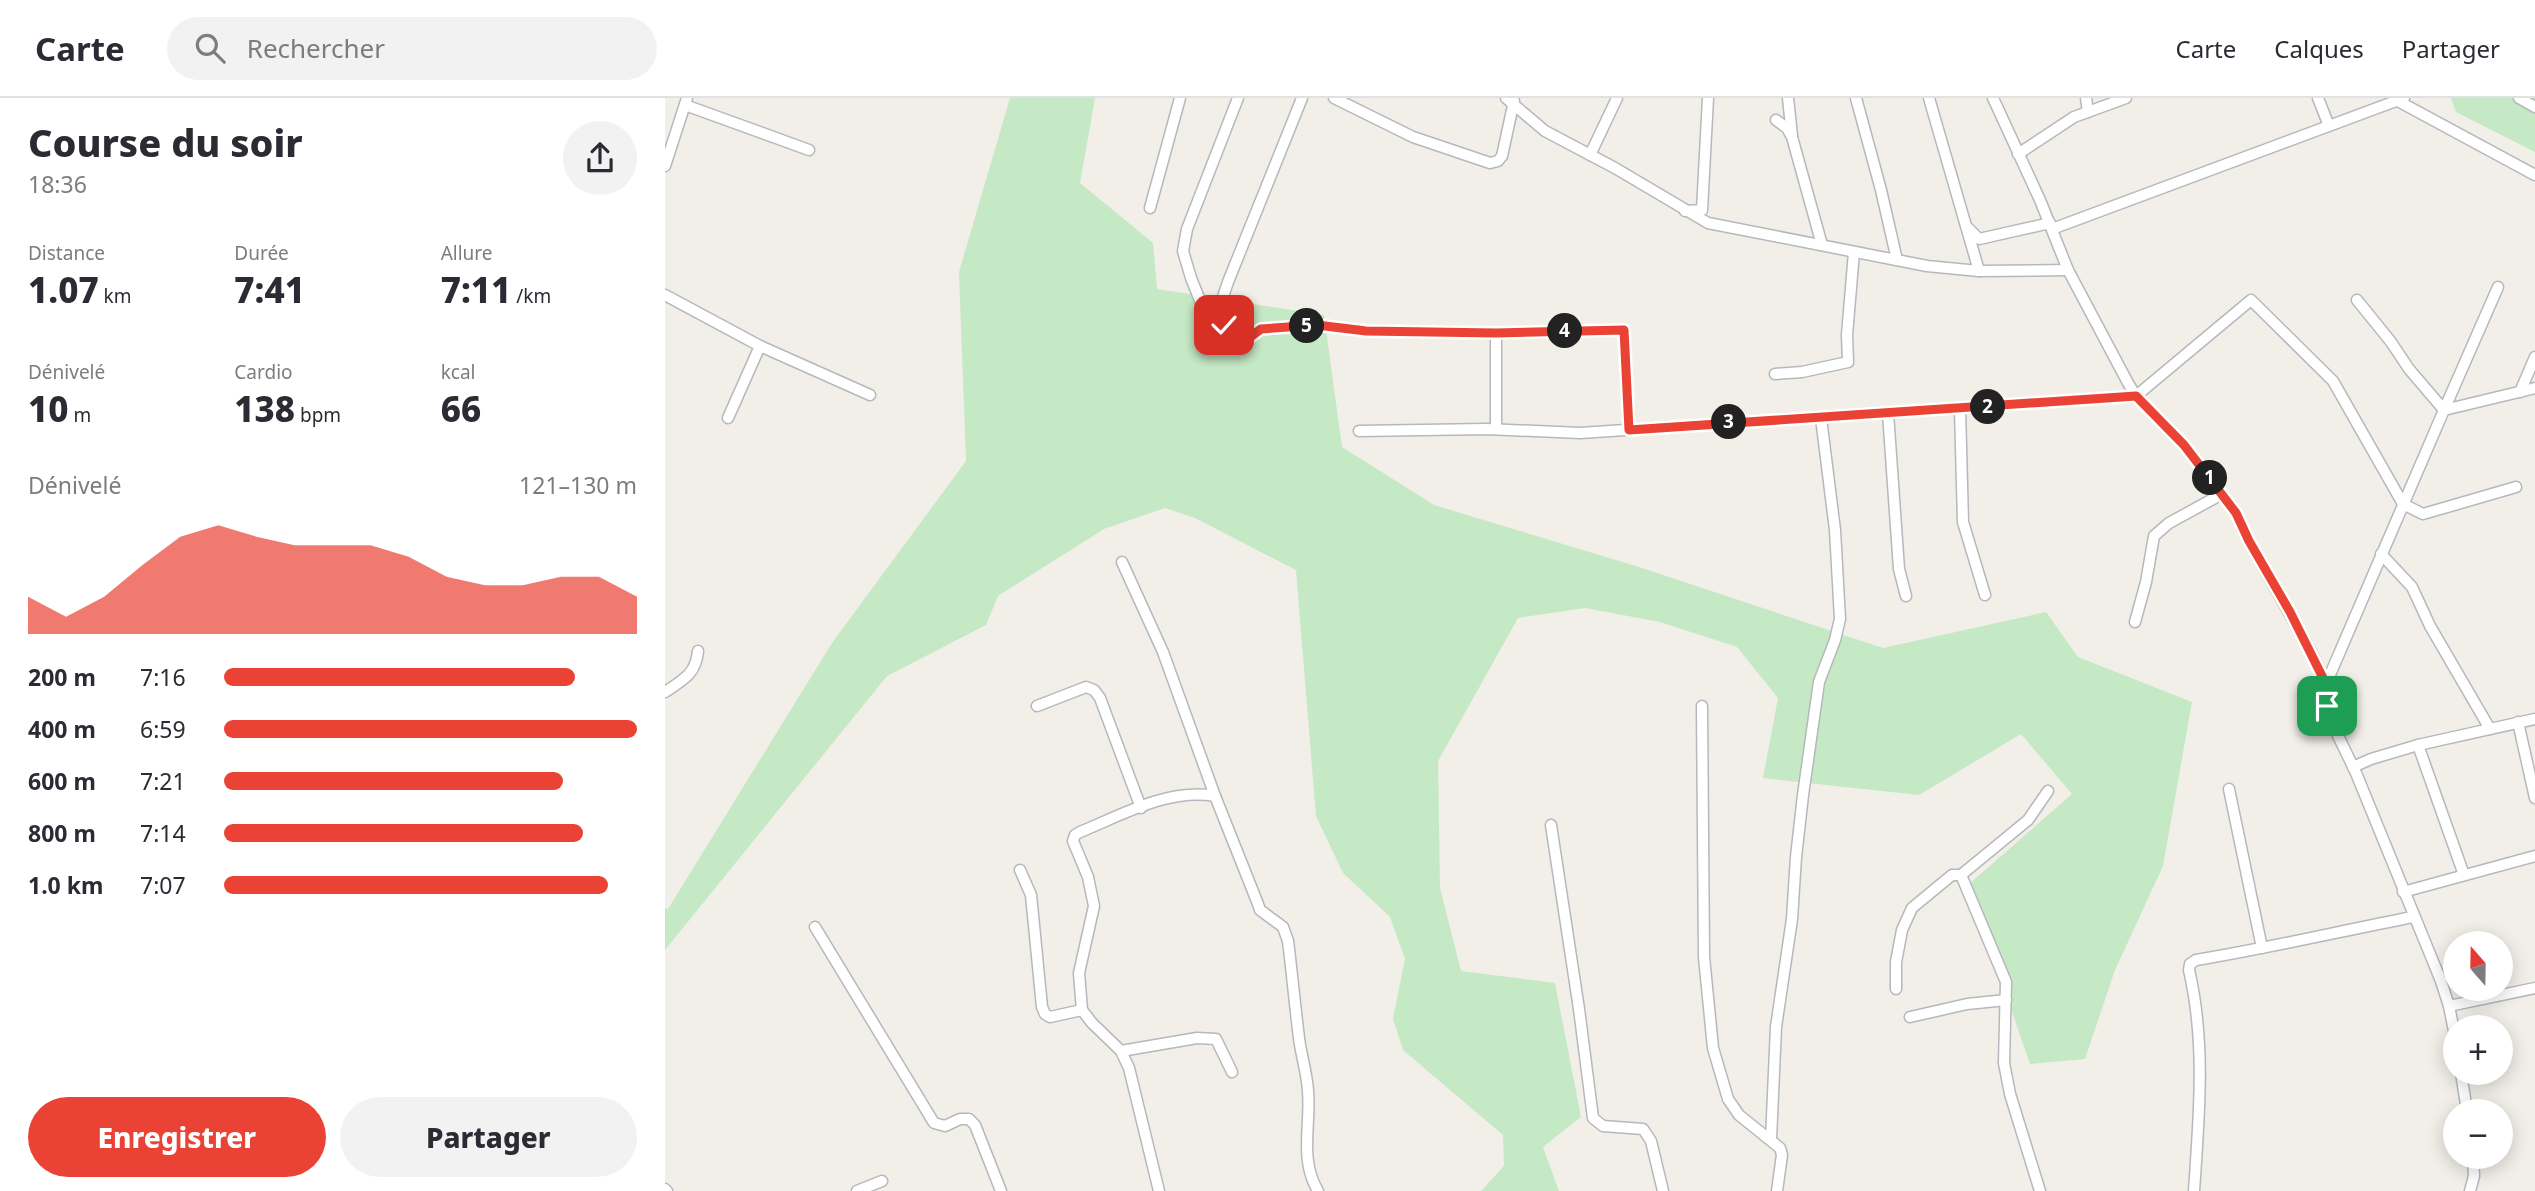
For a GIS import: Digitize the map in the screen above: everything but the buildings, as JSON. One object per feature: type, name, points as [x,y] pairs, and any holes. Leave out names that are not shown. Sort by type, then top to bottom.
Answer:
[{"type":"street","points":[[1150,208],[1179,98]]},
{"type":"street","points":[[1238,98],[1187,229],[1183,251],[1209,323],[1224,325],[1246,340],[1261,329],[1317,325],[1366,331],[1496,333],[1624,330],[1629,430]]},
{"type":"street","points":[[1213,324],[1302,98]]},
{"type":"street","points":[[1334,98],[1413,137],[1490,163],[1502,156],[1512,100]]},
{"type":"street","points":[[1590,155],[1617,98]]},
{"type":"street","points":[[1685,211],[1702,210],[1708,98]]},
{"type":"street","points":[[1788,98],[1792,137],[1822,245]]},
{"type":"street","points":[[1856,98],[1881,190],[1896,260]]},
{"type":"street","points":[[1930,98],[1979,271]]},
{"type":"street","points":[[1993,98],[2051,226],[2068,271],[2136,396],[2184,445],[2236,513],[2326,684],[2327,712],[2353,767],[2451,1015]]},
{"type":"street","points":[[2085,98],[2088,112]]},
{"type":"street","points":[[2018,154],[2074,117],[2126,98]]},
{"type":"street","points":[[2318,98],[2329,126]]},
{"type":"street","points":[[2519,98],[2535,107]]},
{"type":"street","points":[[1966,226],[1979,239],[2051,226],[2401,99],[2535,175]]},
{"type":"street","points":[[1512,100],[1545,131],[1708,223],[1896,260],[1979,271],[2068,271]]},
{"type":"street","points":[[665,166],[686,101],[809,150]]},
{"type":"street","points":[[1776,120],[1787,128],[1792,137]]},
{"type":"street","points":[[1775,374],[1802,372],[1848,362],[1847,335],[1854,251]]},
{"type":"street","points":[[2326,684],[2498,287]]},
{"type":"street","points":[[665,295],[760,346],[870,395]]},
{"type":"street","points":[[1359,431],[1496,429],[1580,433],[2136,396],[2251,300],[2333,381],[2403,504],[2423,514],[2516,487]]},
{"type":"street","points":[[2357,300],[2444,410]]},
{"type":"street","points":[[1496,333],[1496,429]]},
{"type":"street","points":[[728,418],[760,346]]},
{"type":"street","points":[[2520,392],[2535,357]]},
{"type":"street","points":[[2444,410],[2535,388]]},
{"type":"street","points":[[1960,409],[1963,522],[1985,594]]},
{"type":"street","points":[[1888,413],[1899,569],[1906,597]]},
{"type":"street","points":[[1771,1139],[1776,1027],[1792,919],[1795,857],[1803,795],[1819,682],[1840,619],[1835,530],[1821,418]]},
{"type":"street","points":[[2135,622],[2146,582],[2154,536],[2169,523],[2222,494]]},
{"type":"street","points":[[2381,554],[2412,587],[2430,626],[2490,729]]},
{"type":"street","points":[[1122,562],[1163,652],[1260,910],[1283,927],[1308,1089],[1305,1145],[1307,1164],[1318,1191]]},
{"type":"street","points":[[665,692],[691,673],[697,664],[698,651]]},
{"type":"street","points":[[1037,706],[1086,687],[1094,690],[1107,715],[1141,808]]},
{"type":"street","points":[[1702,706],[1704,957],[1713,1048],[1728,1099],[1739,1115],[1780,1148],[1777,1191]]},
{"type":"street","points":[[2353,767],[2418,745],[2535,719]]},
{"type":"street","points":[[2518,722],[2535,798]]},
{"type":"street","points":[[2418,745],[2464,875]]},
{"type":"street","points":[[2229,789],[2262,948]]},
{"type":"street","points":[[1896,989],[1896,962],[1902,930],[1912,908],[1952,875],[1961,875],[2028,820],[2047,791]]},
{"type":"street","points":[[1159,1191],[1139,1105],[1121,1051],[1082,1010],[1079,973],[1094,906],[1088,877],[1073,841],[1075,835],[1080,832],[1179,795],[1197,793],[1215,796]]},
{"type":"street","points":[[1551,825],[1593,1118],[1603,1126],[1643,1129],[1651,1141],[1663,1191]]},
{"type":"street","points":[[2403,892],[2535,856]]},
{"type":"street","points":[[1020,870],[1031,895],[1042,1007],[1045,1014],[1050,1017],[1082,1010]]},
{"type":"street","points":[[1961,875],[2006,982],[2004,1063],[2040,1191]]},
{"type":"street","points":[[2195,1191],[2200,1082],[2198,1018],[2190,964],[2196,960],[2413,917]]},
{"type":"street","points":[[815,927],[934,1123],[945,1126],[960,1119],[969,1119],[975,1125],[1001,1191]]},
{"type":"street","points":[[2449,1006],[2535,988]]},
{"type":"street","points":[[1910,1017],[1967,1004],[2006,1000]]},
{"type":"street","points":[[1121,1051],[1197,1038],[1216,1039],[1232,1072]]},
{"type":"street","points":[[2470,1191],[2474,1169]]},
{"type":"street","points":[[857,1191],[882,1181]]},
{"type":"green space","points":[[1010,98],[1095,98],[1080,183],[1153,243],[1157,289],[1324,315],[1342,447],[1434,505],[1639,567],[1883,648],[2046,612],[2078,657],[2192,702],[2163,866],[2115,970],[2085,1059],[2030,1064],[1968,885],[2072,794],[2021,734],[1919,795],[1763,778],[1778,698],[1737,647],[1660,622],[1585,608],[1518,618],[1438,761],[1440,888],[1461,971],[1555,983],[1581,1117],[1543,1147],[1559,1191],[1481,1191],[1504,1166],[1503,1135],[1403,1050],[1393,1019],[1405,959],[1390,917],[1343,873],[1316,816],[1296,570],[1195,518],[1165,508],[1104,529],[998,596],[986,625],[887,676],[665,950],[665,908],[668,909],[832,643],[966,461],[959,272]]},
{"type":"green space","points":[[2451,98],[2535,98],[2535,152],[2456,112]]},
{"type":"route","points":[[1224,325],[1246,340],[1261,329],[1317,325],[1366,331],[1496,333],[1624,330],[1629,430],[2136,396],[2184,445],[2236,513],[2311,652],[2326,684],[2327,706]]}]
